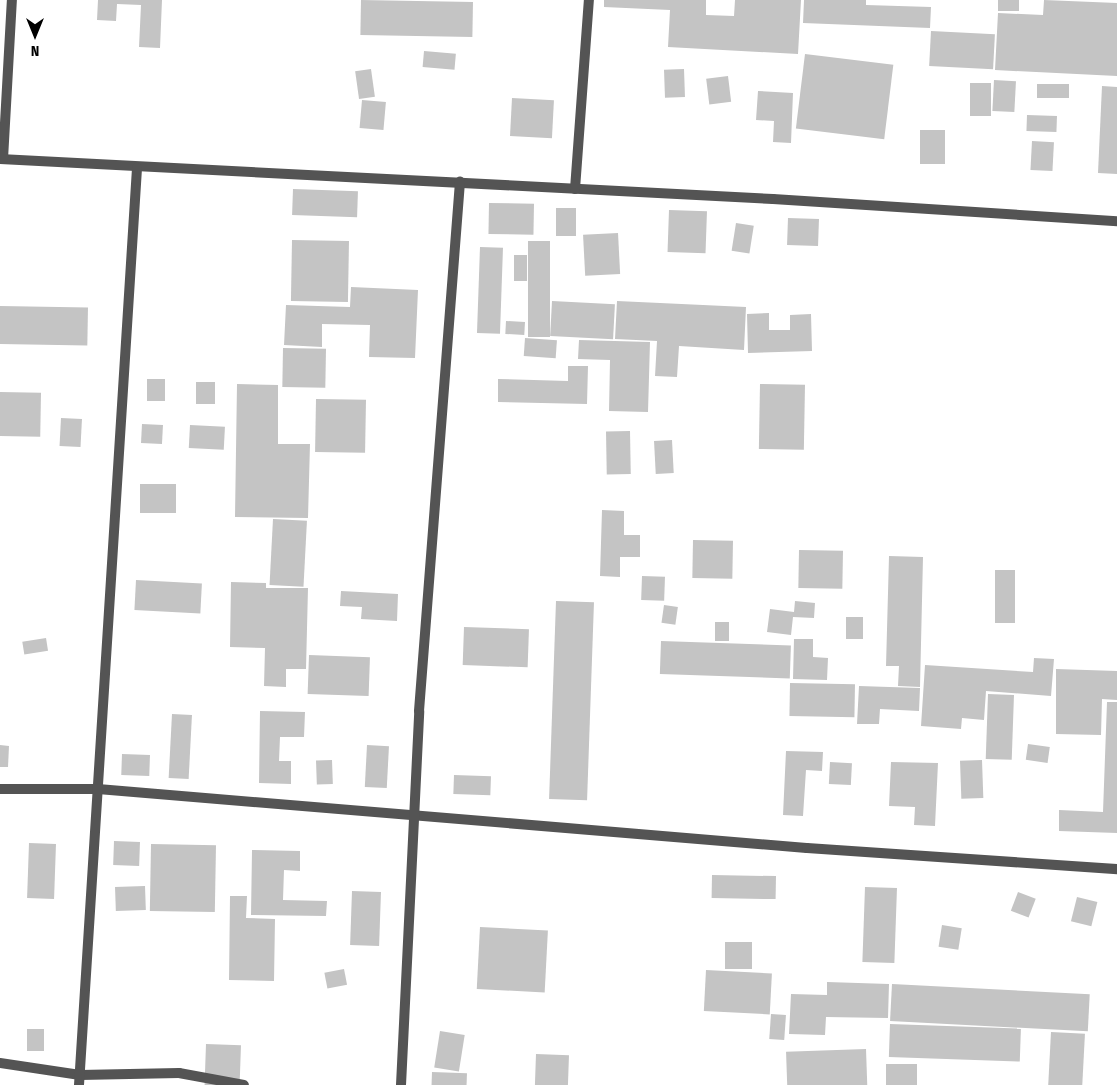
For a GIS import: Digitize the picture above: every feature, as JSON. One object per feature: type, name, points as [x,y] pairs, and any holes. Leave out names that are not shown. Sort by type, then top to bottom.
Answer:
[{"type":"street","points":[[12,0],[2,159],[137,168],[460,182],[1117,220]]},
{"type":"street","points":[[576,189],[589,0]]},
{"type":"street","points":[[80,1080],[137,168]]},
{"type":"street","points":[[400,1085],[414,815],[460,182]]},
{"type":"street","points":[[0,789],[98,789],[808,848],[1117,869]]},
{"type":"street","points":[[0,1063],[80,1080],[178,1073],[244,1085]]},
{"type":"building","points":[[98,0],[162,0],[160,48],[139,47],[141,5],[117,4],[116,21],[97,20]]},
{"type":"building","points":[[361,0],[473,2],[472,37],[360,35]]},
{"type":"building","points":[[604,0],[706,0],[706,15],[734,16],[735,0],[801,0],[798,54],[668,47],[670,10],[604,7]]},
{"type":"building","points":[[804,0],[866,0],[866,5],[931,7],[930,28],[803,23]]},
{"type":"building","points":[[998,0],[1019,0],[1019,11],[998,11]]},
{"type":"building","points":[[1044,0],[1117,3],[1117,76],[995,70],[998,13],[1043,15]]},
{"type":"building","points":[[931,31],[995,34],[993,69],[929,66]]},
{"type":"building","points":[[424,51],[456,54],[454,70],[423,67]]},
{"type":"building","points":[[805,54],[893,65],[884,139],[796,128]]},
{"type":"building","points":[[371,69],[375,97],[359,99],[355,71]]},
{"type":"building","points":[[684,69],[685,97],[665,98],[664,70]]},
{"type":"building","points":[[728,76],[731,102],[709,104],[706,79]]},
{"type":"building","points":[[994,80],[1016,81],[1014,112],[992,111]]},
{"type":"building","points":[[970,83],[991,83],[991,116],[970,116]]},
{"type":"building","points":[[1037,84],[1069,84],[1069,98],[1037,98]]},
{"type":"building","points":[[1102,86],[1117,87],[1117,174],[1098,173]]},
{"type":"building","points":[[758,91],[793,93],[791,143],[773,142],[774,121],[756,120]]},
{"type":"building","points":[[512,98],[554,100],[552,138],[510,136]]},
{"type":"building","points":[[362,100],[386,102],[383,130],[360,128]]},
{"type":"building","points":[[1027,115],[1057,116],[1056,132],[1026,131]]},
{"type":"building","points":[[920,130],[945,130],[945,164],[920,164]]},
{"type":"building","points":[[1032,141],[1054,142],[1052,171],[1030,170]]},
{"type":"building","points":[[293,189],[358,191],[357,217],[292,215]]},
{"type":"building","points":[[489,203],[534,204],[533,235],[488,234]]},
{"type":"building","points":[[556,208],[576,208],[576,236],[556,236]]},
{"type":"building","points":[[669,210],[707,211],[706,253],[668,252]]},
{"type":"building","points":[[788,218],[819,219],[818,246],[787,245]]},
{"type":"building","points":[[736,223],[754,226],[749,253],[732,251]]},
{"type":"building","points":[[618,233],[620,274],[585,276],[583,235]]},
{"type":"building","points":[[292,240],[349,241],[348,302],[291,301]]},
{"type":"building","points":[[528,241],[550,241],[550,337],[528,337]]},
{"type":"building","points":[[480,247],[503,248],[500,334],[477,333]]},
{"type":"building","points":[[514,255],[527,255],[527,281],[514,281]]},
{"type":"building","points":[[351,287],[418,290],[415,358],[369,357],[370,325],[322,324],[322,347],[284,345],[286,305],[350,307]]},
{"type":"building","points":[[552,301],[615,304],[613,339],[550,336]]},
{"type":"building","points":[[617,301],[746,307],[744,350],[679,346],[677,377],[655,376],[657,341],[615,339]]},
{"type":"building","points":[[0,306],[88,308],[87,346],[0,344]]},
{"type":"building","points":[[769,313],[769,330],[790,330],[790,315],[811,314],[812,351],[748,353],[747,314]]},
{"type":"building","points":[[506,321],[525,322],[524,335],[505,334]]},
{"type":"building","points":[[525,338],[557,340],[556,358],[524,356]]},
{"type":"building","points":[[579,340],[650,342],[648,412],[609,411],[610,360],[578,359]]},
{"type":"building","points":[[283,348],[326,349],[325,388],[282,387]]},
{"type":"building","points":[[568,366],[588,366],[587,404],[498,402],[498,379],[568,381]]},
{"type":"building","points":[[147,379],[165,379],[165,401],[147,401]]},
{"type":"building","points":[[196,382],[215,382],[215,404],[196,404]]},
{"type":"building","points":[[237,384],[278,385],[278,444],[310,444],[308,518],[235,517]]},
{"type":"building","points":[[760,384],[805,385],[804,450],[759,449]]},
{"type":"building","points":[[0,392],[41,393],[40,437],[0,436]]},
{"type":"building","points":[[316,399],[366,400],[365,453],[315,452]]},
{"type":"building","points":[[61,418],[82,419],[81,447],[60,446]]},
{"type":"building","points":[[142,424],[163,425],[162,444],[141,443]]},
{"type":"building","points":[[190,425],[225,427],[224,450],[189,448]]},
{"type":"building","points":[[606,431],[630,431],[631,474],[607,474]]},
{"type":"building","points":[[672,440],[674,473],[656,474],[654,441]]},
{"type":"building","points":[[140,484],[176,484],[176,513],[140,513]]},
{"type":"building","points":[[602,510],[624,511],[624,535],[640,535],[640,557],[620,557],[620,577],[600,576]]},
{"type":"building","points":[[273,519],[307,521],[303,587],[270,585]]},
{"type":"building","points":[[693,540],[733,541],[732,579],[692,578]]},
{"type":"building","points":[[799,550],[843,551],[842,589],[798,588]]},
{"type":"building","points":[[889,556],[923,557],[920,687],[898,686],[899,666],[886,666]]},
{"type":"building","points":[[995,570],[1015,570],[1015,623],[995,623]]},
{"type":"building","points":[[642,576],[665,577],[664,601],[641,600]]},
{"type":"building","points":[[136,580],[202,583],[200,613],[134,610]]},
{"type":"building","points":[[231,582],[266,583],[266,588],[308,588],[306,669],[286,669],[286,687],[264,686],[265,648],[230,647]]},
{"type":"building","points":[[341,591],[398,594],[397,621],[361,619],[362,607],[340,606]]},
{"type":"building","points":[[556,601],[594,602],[587,800],[549,799]]},
{"type":"building","points":[[795,601],[815,603],[814,618],[793,617],[791,635],[767,632],[770,609],[794,612]]},
{"type":"building","points":[[664,605],[678,607],[675,625],[661,623]]},
{"type":"building","points":[[846,617],[863,617],[863,639],[846,639]]},
{"type":"building","points":[[715,622],[729,622],[729,641],[715,641]]},
{"type":"building","points":[[464,627],[529,629],[528,667],[463,665]]},
{"type":"building","points":[[46,638],[48,651],[24,655],[22,642]]},
{"type":"building","points":[[794,639],[813,639],[813,657],[828,658],[827,680],[793,679]]},
{"type":"building","points":[[661,641],[791,646],[790,679],[660,674]]},
{"type":"building","points":[[309,655],[370,657],[369,696],[308,694]]},
{"type":"building","points":[[1034,658],[1054,659],[1051,696],[986,691],[984,720],[962,718],[961,729],[921,726],[925,665],[1033,672]]},
{"type":"building","points":[[1056,669],[1117,671],[1117,700],[1102,699],[1101,735],[1056,734]]},
{"type":"building","points":[[790,683],[855,684],[854,717],[789,716]]},
{"type":"building","points":[[859,686],[920,688],[919,711],[880,709],[879,724],[857,724]]},
{"type":"building","points":[[988,694],[1014,695],[1012,760],[986,759]]},
{"type":"building","points":[[1107,702],[1117,702],[1117,833],[1059,831],[1059,810],[1103,812]]},
{"type":"building","points":[[260,711],[305,712],[304,737],[280,737],[279,761],[291,761],[291,784],[259,783]]},
{"type":"building","points":[[172,714],[192,715],[189,779],[169,778]]},
{"type":"building","points":[[1028,744],[1050,747],[1048,763],[1026,760]]},
{"type":"building","points":[[0,745],[9,746],[8,767],[0,767]]},
{"type":"building","points":[[367,745],[389,746],[387,788],[365,787]]},
{"type":"building","points":[[786,751],[823,752],[822,771],[806,770],[803,816],[783,815]]},
{"type":"building","points":[[122,754],[150,755],[149,776],[121,775]]},
{"type":"building","points":[[332,760],[333,784],[317,785],[316,761]]},
{"type":"building","points":[[982,760],[983,798],[961,799],[960,761]]},
{"type":"building","points":[[830,762],[852,763],[851,785],[829,784]]},
{"type":"building","points":[[891,762],[938,763],[935,826],[914,825],[915,807],[889,806]]},
{"type":"building","points":[[454,775],[491,776],[490,795],[453,794]]},
{"type":"building","points":[[114,841],[140,842],[139,866],[113,865]]},
{"type":"building","points":[[29,843],[56,844],[54,899],[27,898]]},
{"type":"building","points":[[151,844],[216,845],[215,912],[150,911]]},
{"type":"building","points":[[252,850],[300,851],[300,871],[284,870],[283,900],[327,901],[326,916],[251,915]]},
{"type":"building","points":[[712,875],[776,876],[776,899],[712,898]]},
{"type":"building","points":[[145,886],[146,910],[116,911],[115,887]]},
{"type":"building","points":[[865,887],[897,888],[894,963],[862,962]]},
{"type":"building","points":[[352,891],[381,892],[379,946],[350,945]]},
{"type":"building","points":[[1018,892],[1036,899],[1029,917],[1011,911]]},
{"type":"building","points":[[230,896],[247,896],[246,918],[275,919],[274,981],[229,980]]},
{"type":"building","points":[[1077,897],[1097,902],[1091,926],[1071,921]]},
{"type":"building","points":[[942,925],[962,928],[958,950],[939,947]]},
{"type":"building","points":[[480,927],[548,931],[545,992],[477,989]]},
{"type":"building","points":[[725,942],[752,942],[752,969],[725,969]]},
{"type":"building","points":[[344,969],[347,985],[327,989],[324,973]]},
{"type":"building","points":[[706,970],[772,973],[770,1014],[704,1011]]},
{"type":"building","points":[[827,982],[889,984],[888,1018],[826,1017],[825,1035],[789,1034],[791,994],[827,995]]},
{"type":"building","points":[[892,984],[1090,994],[1088,1031],[890,1021]]},
{"type":"building","points":[[771,1014],[786,1015],[784,1040],[769,1039]]},
{"type":"building","points":[[890,1024],[1021,1029],[1020,1062],[889,1057]]},
{"type":"building","points":[[27,1029],[44,1029],[44,1051],[27,1051]]},
{"type":"building","points":[[440,1031],[465,1035],[459,1071],[434,1068]]},
{"type":"building","points":[[1051,1032],[1085,1034],[1082,1085],[1048,1085]]},
{"type":"building","points":[[206,1044],[241,1045],[240,1085],[205,1085]]},
{"type":"building","points":[[866,1049],[867,1085],[787,1085],[786,1052]]},
{"type":"building","points":[[536,1054],[569,1055],[568,1085],[535,1085]]},
{"type":"building","points":[[886,1064],[917,1064],[917,1085],[886,1085]]},
{"type":"building","points":[[432,1072],[467,1073],[467,1085],[432,1085]]}]
